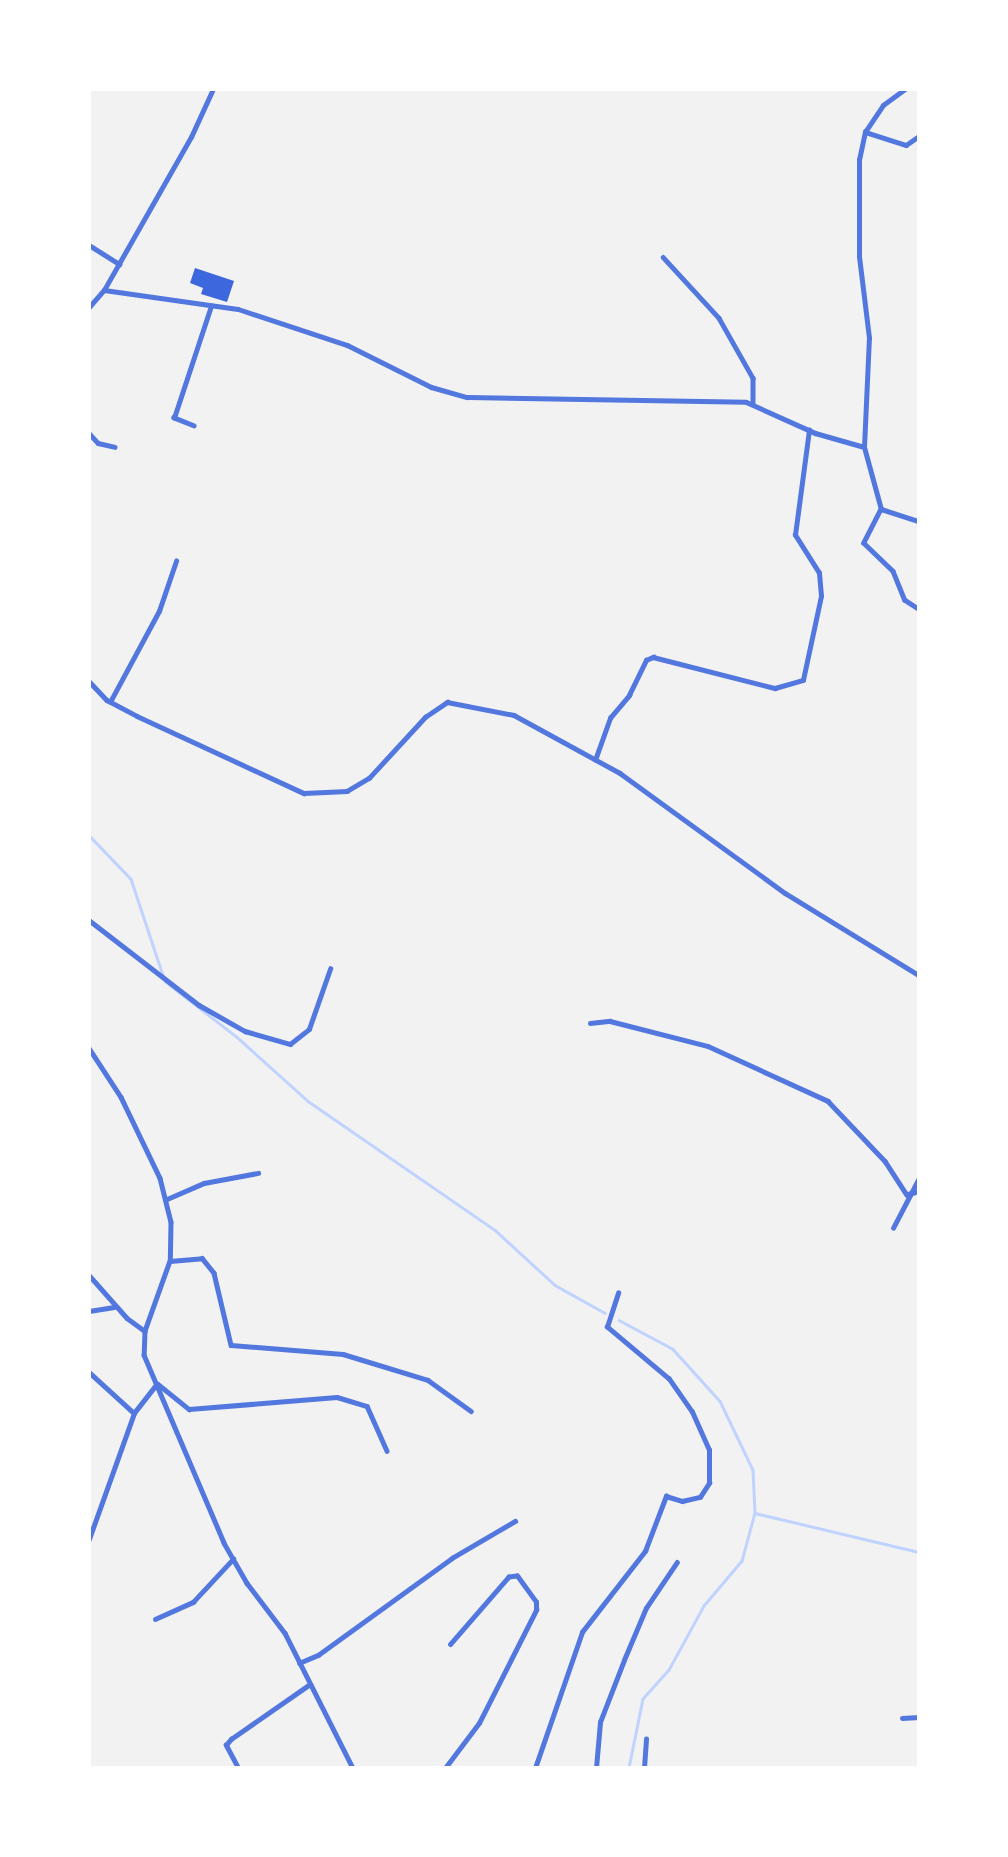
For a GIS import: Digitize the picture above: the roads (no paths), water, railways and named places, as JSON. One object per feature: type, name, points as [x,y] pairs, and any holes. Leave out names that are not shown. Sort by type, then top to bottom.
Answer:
[{"type":"street","points":[[89,307],[104,290],[120,264],[191,137],[213,89]]},
{"type":"street","points":[[905,89],[883,105],[865,132],[856,208],[869,338],[864,447],[881,509],[864,543],[893,571],[905,600],[919,609]]},
{"type":"street","points":[[865,132],[906,145],[919,136]]},
{"type":"street","points":[[89,245],[120,264]]},
{"type":"street","points":[[663,257],[719,318],[753,378],[753,404]]},
{"type":"street","points":[[104,290],[238,309],[347,345],[431,387],[467,397],[753,404],[809,430],[864,447]]},
{"type":"street","points":[[194,426],[174,418],[211,306]]},
{"type":"street","points":[[595,761],[610,718],[629,695],[646,660],[653,657],[775,688],[803,680],[821,596],[819,573],[795,535],[809,430]]},
{"type":"street","points":[[89,432],[98,443],[115,447]]},
{"type":"street","points":[[881,509],[919,521]]},
{"type":"street","points":[[110,702],[159,611],[176,561]]},
{"type":"street","points":[[89,681],[110,702],[304,793],[347,790],[369,778],[425,717],[447,702],[514,715],[654,797],[834,926],[918,975]]},
{"type":"street","points":[[89,920],[199,1005],[245,1031],[290,1044],[309,1030],[330,970]]},
{"type":"street","points":[[590,1023],[610,1021],[708,1046],[828,1101],[885,1161],[907,1195]]},
{"type":"street","points":[[89,1048],[121,1097],[167,1199],[173,1243],[170,1261],[145,1331],[144,1355],[233,1559],[285,1633],[353,1768]]},
{"type":"street","points":[[167,1199],[204,1183],[258,1173]]},
{"type":"street","points":[[893,1228],[907,1195],[919,1178]]},
{"type":"street","points":[[907,1195],[919,1191]]},
{"type":"street","points":[[170,1261],[202,1258],[214,1273],[231,1345],[343,1354],[428,1380],[471,1411]]},
{"type":"street","points":[[89,1275],[115,1307],[145,1331]]},
{"type":"street","points":[[535,1768],[582,1632],[645,1551],[666,1496],[682,1501],[700,1497],[709,1483],[709,1450],[692,1412],[669,1379],[607,1327],[618,1293]]},
{"type":"street","points":[[89,1311],[115,1307]]},
{"type":"street","points":[[89,1372],[134,1413]]},
{"type":"street","points":[[89,1539],[134,1413],[157,1384]]},
{"type":"street","points":[[157,1384],[189,1409],[337,1397],[367,1406],[387,1451]]},
{"type":"street","points":[[299,1663],[318,1655],[452,1558],[515,1521]]},
{"type":"street","points":[[155,1619],[193,1601],[233,1559]]},
{"type":"street","points":[[596,1768],[600,1722],[624,1660],[646,1608],[677,1562]]},
{"type":"street","points":[[445,1768],[479,1723],[536,1610],[536,1602],[517,1576],[509,1577],[452,1644]]},
{"type":"street","points":[[239,1768],[226,1745],[231,1739],[310,1684]]},
{"type":"street","points":[[902,1718],[919,1717]]},
{"type":"street","points":[[644,1768],[646,1739]]},
{"type":"waterway","points":[[89,835],[131,879],[163,975]]},
{"type":"waterway","points":[[165,981],[237,1037],[308,1101],[495,1230],[555,1285],[605,1313]]},
{"type":"waterway","points":[[619,1320],[673,1349],[720,1401],[753,1470],[755,1513],[742,1561],[704,1606],[669,1670],[643,1699],[629,1768]]},
{"type":"waterway","points":[[755,1513],[919,1552]]}]
